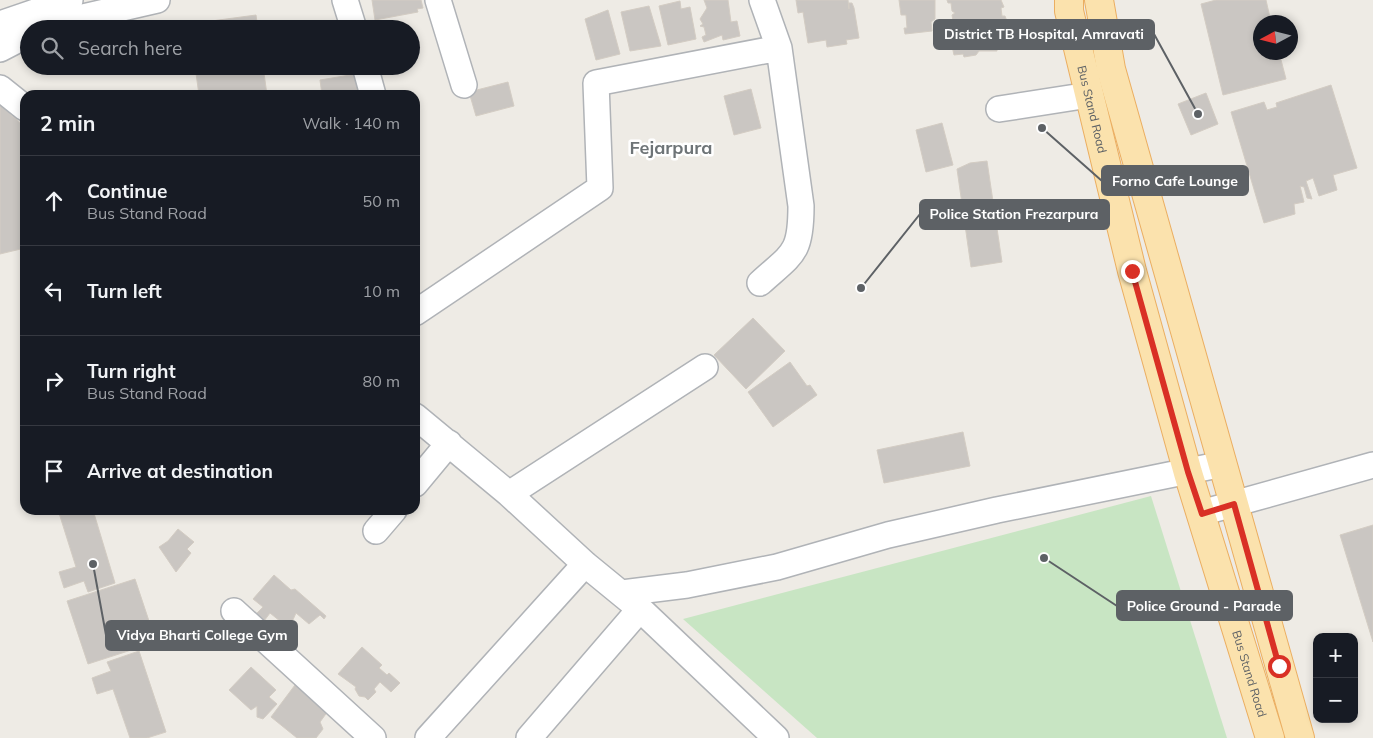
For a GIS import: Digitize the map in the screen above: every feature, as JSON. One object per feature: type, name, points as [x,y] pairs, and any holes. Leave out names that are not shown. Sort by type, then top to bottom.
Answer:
[{"type":"main road","name":"Bus Stand Road","points":[[1069,0],[1069,11],[1132,271],[1188,472],[1270,738]]},
{"type":"main road","points":[[1105,3],[1111,68],[1300,738]]},
{"type":"street","points":[[0,24],[70,0]]},
{"type":"street","points":[[67,20],[157,0]]},
{"type":"street","points":[[345,0],[351,20]]},
{"type":"street","points":[[438,0],[464,85]]},
{"type":"street","points":[[760,283],[796,250],[801,230],[801,206],[779,48],[762,0]]},
{"type":"street","points":[[0,49],[20,39]]},
{"type":"street","points":[[420,311],[600,188],[596,83],[779,48]]},
{"type":"street","points":[[367,75],[372,90]]},
{"type":"street","points":[[0,88],[20,104]]},
{"type":"street","points":[[1000,108],[1089,95]]},
{"type":"street","points":[[509,494],[705,367]]},
{"type":"street","points":[[420,420],[509,494],[585,564],[631,601],[764,734]]},
{"type":"street","points":[[420,478],[449,443]]},
{"type":"street","points":[[529,738],[631,601],[687,585],[777,567],[888,535],[979,514],[1223,464]]},
{"type":"street","points":[[1202,514],[1373,465]]},
{"type":"street","points":[[376,531],[390,515]]},
{"type":"street","points":[[428,738],[585,564]]},
{"type":"street","points":[[234,611],[373,738]]},
{"type":"green space","points":[[1151,496],[1227,738],[817,738],[683,619]]},
{"type":"building","points":[[372,0],[421,0],[423,8],[417,9],[418,12],[375,20]]},
{"type":"building","points":[[704,0],[728,0],[731,22],[737,21],[740,36],[723,40],[722,35],[704,42],[702,37],[706,35],[704,27],[700,26],[703,24],[700,19],[707,8]]},
{"type":"building","points":[[796,0],[848,0],[849,9],[849,3],[852,3],[854,8],[859,38],[846,40],[847,44],[827,47],[826,40],[808,43],[803,12],[798,13]]},
{"type":"building","points":[[899,0],[935,0],[935,19],[931,22],[932,31],[905,34],[904,28],[907,28],[906,15],[901,15]]},
{"type":"building","points":[[947,0],[1001,0],[1004,7],[1001,8],[1002,16],[1005,16],[1008,24],[1003,28],[1004,48],[997,49],[997,51],[979,51],[976,55],[964,57],[963,54],[954,55],[952,46],[955,46],[957,39],[955,33],[950,34],[948,21],[953,21],[952,15],[955,13],[952,11],[951,3],[948,3]]},
{"type":"building","points":[[1216,0],[1266,0],[1269,15],[1253,15],[1253,60],[1281,60],[1286,79],[1223,95],[1201,4]]},
{"type":"building","points":[[680,1],[681,9],[690,7],[696,39],[668,45],[659,6]]},
{"type":"building","points":[[649,6],[661,46],[630,51],[621,12]]},
{"type":"building","points":[[608,10],[620,54],[596,60],[585,19]]},
{"type":"building","points":[[256,15],[257,20],[219,20]]},
{"type":"building","points":[[196,75],[264,75],[266,90],[198,90]]},
{"type":"building","points":[[362,75],[365,90],[321,90],[320,80]]},
{"type":"building","points":[[508,82],[514,106],[476,116],[469,92]]},
{"type":"building","points":[[1331,85],[1357,168],[1333,175],[1337,190],[1319,196],[1313,178],[1306,181],[1312,199],[1307,198],[1304,187],[1300,186],[1304,202],[1294,204],[1295,214],[1264,223],[1231,112],[1264,102],[1267,110],[1277,107],[1276,103]]},
{"type":"building","points":[[751,89],[761,128],[734,135],[724,96]]},
{"type":"building","points":[[1206,93],[1218,124],[1191,135],[1178,104]]},
{"type":"building","points":[[0,105],[20,123],[20,249],[0,254]]},
{"type":"building","points":[[942,123],[953,165],[926,172],[916,130]]},
{"type":"building","points":[[987,161],[1002,262],[971,267],[957,169],[970,163]]},
{"type":"building","points":[[753,318],[785,351],[746,389],[714,355]]},
{"type":"building","points":[[790,362],[807,386],[810,385],[817,395],[773,427],[748,392]]},
{"type":"building","points":[[963,432],[970,466],[884,483],[877,450]]},
{"type":"building","points":[[420,455],[424,459],[420,464]]},
{"type":"building","points":[[60,515],[95,515],[115,583],[88,592],[84,581],[64,588],[59,572],[76,567]]},
{"type":"building","points":[[1373,525],[1373,642],[1340,535]]},
{"type":"building","points":[[178,529],[194,542],[187,549],[191,553],[176,572],[159,547],[168,541]]},
{"type":"building","points":[[274,575],[291,590],[295,589],[326,616],[324,619],[320,615],[309,624],[296,613],[292,622],[286,626],[270,613],[264,621],[256,614],[263,607],[253,599]]},
{"type":"building","points":[[135,579],[156,642],[88,664],[67,601]]},
{"type":"building","points":[[362,647],[382,665],[379,668],[387,675],[389,673],[400,683],[391,692],[380,682],[374,689],[376,692],[368,700],[365,697],[359,696],[355,689],[356,687],[338,674]]},
{"type":"building","points":[[139,651],[166,732],[147,738],[130,738],[113,689],[97,694],[92,678],[111,671],[107,662]]},
{"type":"building","points":[[251,667],[276,690],[269,697],[277,704],[263,719],[257,717],[257,706],[251,710],[229,690]]},
{"type":"building","points":[[295,685],[328,711],[320,722],[323,729],[316,738],[297,738],[271,717]]},
{"type":"place","name":"District TB Hospital, Amravati","points":[[1198,114]]},
{"type":"place","name":"Forno Cafe Lounge","points":[[1042,128]]},
{"type":"place","name":"Police Station Frezarpura","points":[[861,288]]},
{"type":"place","name":"Police Ground - Parade","points":[[1044,558]]},
{"type":"place","name":"Vidya Bharti College Gym","points":[[93,564]]},
{"type":"district","name":"Fejarpura","points":[[671,147]]},
{"type":"route","points":[[1132,271],[1188,472],[1202,514],[1234,504],[1279,666]]}]
